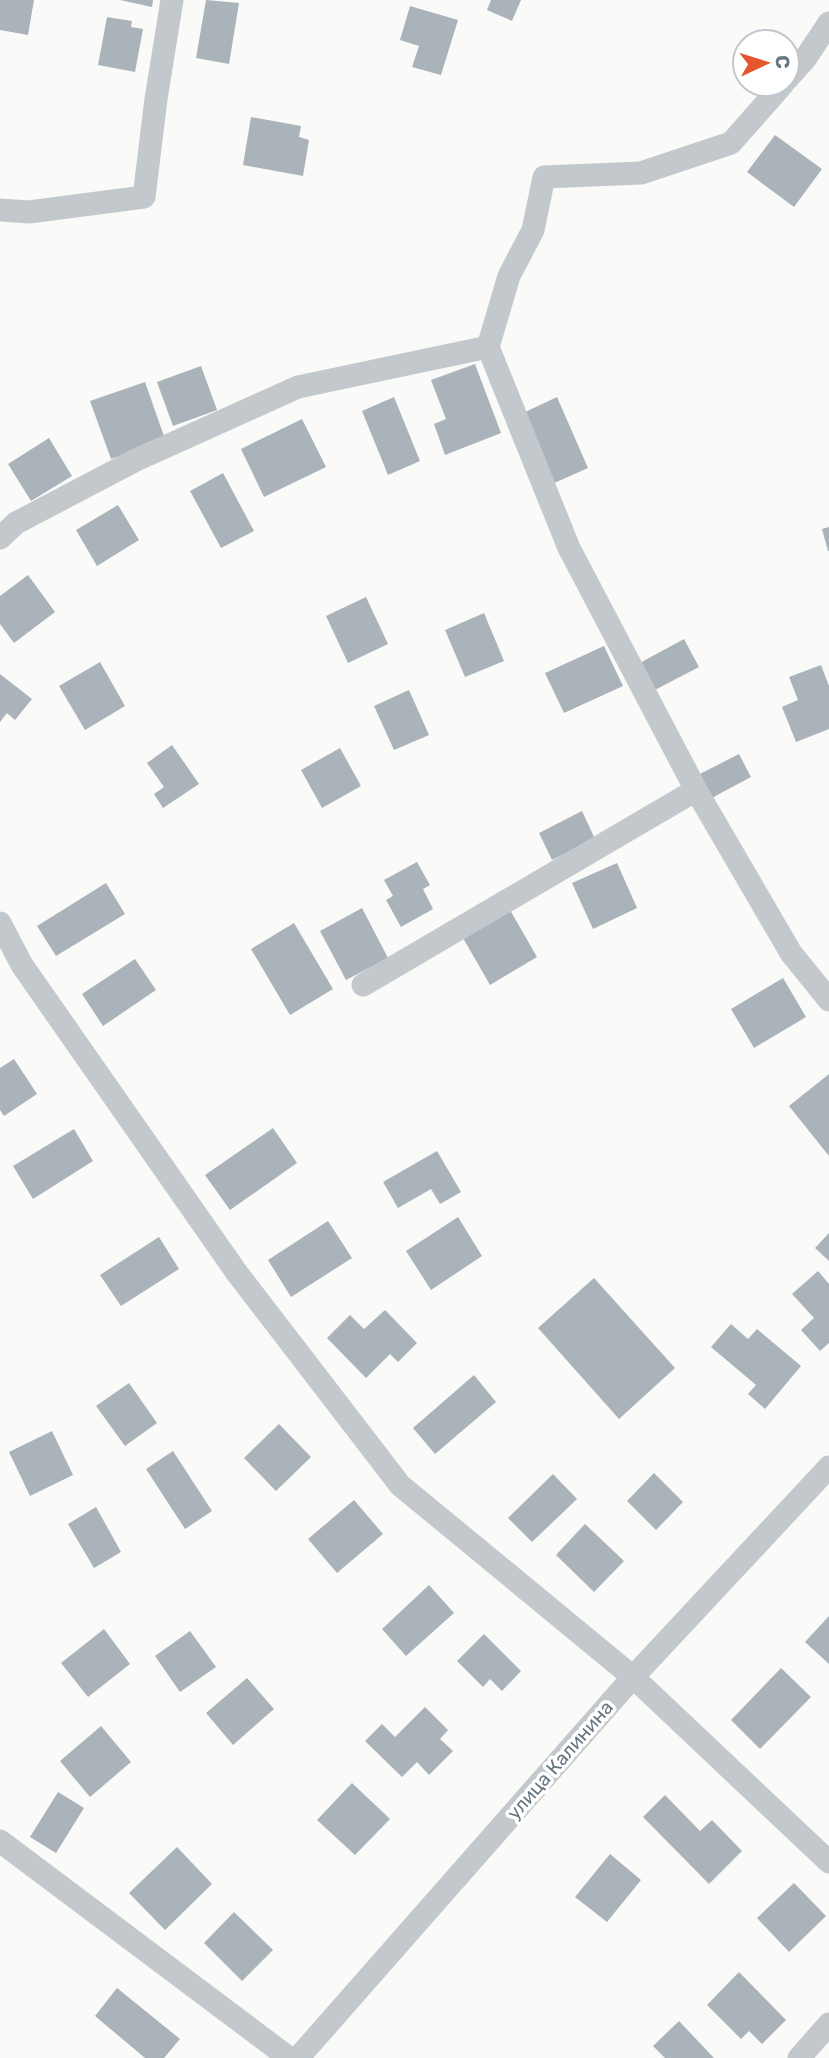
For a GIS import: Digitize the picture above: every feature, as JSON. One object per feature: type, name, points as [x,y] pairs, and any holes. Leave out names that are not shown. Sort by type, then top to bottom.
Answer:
[{"type":"street","points":[[0,210],[29,212],[144,197],[172,0]]},
{"type":"street","points":[[801,63],[829,23]]},
{"type":"street","points":[[771,98],[732,143],[641,173],[544,177],[533,230],[509,276],[488,347],[569,548],[696,790],[791,953],[829,1000]]},
{"type":"street","points":[[0,538],[16,523],[136,460],[298,387],[488,347]]},
{"type":"street","points":[[363,985],[696,790]]},
{"type":"street","points":[[0,922],[22,965],[237,1273],[401,1485],[633,1676],[829,1862]]},
{"type":"street","name":"улица Калинина","points":[[298,2058],[633,1676],[829,1467]]},
{"type":"street","points":[[0,1841],[289,2058]]},
{"type":"street","points":[[799,2058],[829,2024]]},
{"type":"building","points":[[0,0],[34,0],[28,35],[0,30]]},
{"type":"building","points":[[120,0],[153,0],[152,7]]},
{"type":"building","points":[[206,0],[239,3],[229,64],[196,58]]},
{"type":"building","points":[[491,0],[521,0],[512,21],[487,10]]},
{"type":"building","points":[[410,6],[458,20],[441,75],[412,67],[419,46],[400,40]]},
{"type":"building","points":[[107,17],[132,21],[131,27],[143,29],[135,72],[98,65]]},
{"type":"building","points":[[251,117],[301,126],[299,137],[309,140],[303,176],[243,165]]},
{"type":"building","points":[[775,135],[822,169],[794,207],[747,172]]},
{"type":"building","points":[[475,364],[501,433],[445,455],[434,424],[446,419],[431,380]]},
{"type":"building","points":[[201,366],[217,410],[173,426],[157,382]]},
{"type":"building","points":[[145,382],[165,439],[111,459],[90,401]]},
{"type":"building","points":[[394,397],[420,461],[388,475],[362,411]]},
{"type":"building","points":[[557,397],[588,468],[552,484],[521,414]]},
{"type":"building","points":[[302,419],[326,467],[264,497],[241,449]]},
{"type":"building","points":[[49,438],[72,476],[31,501],[8,464]]},
{"type":"building","points":[[223,473],[254,531],[221,548],[190,491]]},
{"type":"building","points":[[118,505],[139,540],[97,566],[76,530]]},
{"type":"building","points":[[829,527],[829,551],[828,551],[822,529]]},
{"type":"building","points":[[28,575],[55,612],[14,643],[0,624],[0,596]]},
{"type":"building","points":[[366,597],[388,644],[348,663],[326,616]]},
{"type":"building","points":[[484,613],[504,661],[465,677],[445,630]]},
{"type":"building","points":[[684,639],[699,667],[651,692],[636,665]]},
{"type":"building","points":[[604,646],[623,686],[564,713],[545,673]]},
{"type":"building","points":[[100,662],[125,706],[85,730],[59,686]]},
{"type":"building","points":[[821,665],[829,686],[829,729],[796,742],[782,707],[798,700],[789,677]]},
{"type":"building","points":[[0,674],[32,699],[15,720],[7,713],[0,722]]},
{"type":"building","points":[[409,690],[429,735],[394,750],[374,706]]},
{"type":"building","points":[[172,745],[199,784],[163,808],[154,794],[164,787],[147,763]]},
{"type":"building","points":[[340,748],[361,786],[322,808],[301,770]]},
{"type":"building","points":[[739,754],[751,777],[708,800],[696,776]]},
{"type":"building","points":[[582,811],[595,839],[552,860],[539,833]]},
{"type":"building","points":[[417,862],[430,885],[423,889],[433,909],[401,927],[386,900],[393,896],[384,880]]},
{"type":"building","points":[[617,863],[637,908],[593,929],[572,883]]},
{"type":"building","points":[[106,883],[125,914],[56,956],[37,926]]},
{"type":"building","points":[[362,908],[388,958],[346,980],[320,931]]},
{"type":"building","points":[[510,910],[537,957],[490,985],[463,938]]},
{"type":"building","points":[[294,923],[333,989],[290,1015],[251,949]]},
{"type":"building","points":[[135,959],[156,990],[103,1026],[82,994]]},
{"type":"building","points":[[783,978],[806,1017],[754,1048],[731,1009]]},
{"type":"building","points":[[14,1059],[37,1094],[4,1116],[0,1110],[0,1068]]},
{"type":"building","points":[[829,1074],[829,1156],[789,1106]]},
{"type":"building","points":[[273,1128],[297,1163],[230,1210],[205,1175]]},
{"type":"building","points":[[74,1129],[93,1161],[33,1199],[13,1166]]},
{"type":"building","points":[[437,1151],[461,1192],[440,1204],[431,1189],[398,1208],[383,1182]]},
{"type":"building","points":[[458,1217],[482,1256],[431,1290],[406,1251]]},
{"type":"building","points":[[328,1221],[352,1258],[291,1297],[268,1260]]},
{"type":"building","points":[[829,1233],[829,1261],[815,1248]]},
{"type":"building","points":[[159,1237],[179,1269],[121,1306],[100,1275]]},
{"type":"building","points":[[818,1271],[829,1284],[829,1343],[820,1351],[801,1330],[814,1318],[792,1294]]},
{"type":"building","points":[[594,1278],[675,1368],[619,1419],[538,1328]]},
{"type":"building","points":[[385,1310],[417,1343],[398,1362],[390,1354],[366,1378],[327,1338],[350,1315],[364,1329]]},
{"type":"building","points":[[731,1324],[748,1339],[757,1329],[801,1366],[765,1409],[748,1394],[756,1385],[711,1347]]},
{"type":"building","points":[[474,1375],[496,1402],[435,1454],[413,1428]]},
{"type":"building","points":[[129,1383],[157,1423],[125,1446],[96,1406]]},
{"type":"building","points":[[279,1424],[311,1457],[276,1491],[244,1458]]},
{"type":"building","points":[[52,1431],[73,1475],[30,1496],[9,1452]]},
{"type":"building","points":[[173,1451],[212,1511],[185,1529],[146,1469]]},
{"type":"building","points":[[654,1473],[683,1502],[656,1530],[627,1501]]},
{"type":"building","points":[[553,1474],[577,1499],[532,1542],[508,1518]]},
{"type":"building","points":[[354,1500],[383,1534],[337,1573],[308,1539]]},
{"type":"building","points":[[96,1507],[121,1552],[94,1568],[68,1524]]},
{"type":"building","points":[[585,1524],[624,1561],[594,1592],[556,1555]]},
{"type":"building","points":[[429,1585],[454,1613],[406,1656],[382,1629]]},
{"type":"building","points":[[829,1616],[829,1664],[805,1642]]},
{"type":"building","points":[[104,1629],[130,1664],[88,1697],[61,1663]]},
{"type":"building","points":[[190,1631],[216,1667],[180,1692],[155,1656]]},
{"type":"building","points":[[484,1634],[521,1671],[502,1691],[490,1679],[483,1687],[457,1661]]},
{"type":"building","points":[[781,1668],[811,1697],[760,1749],[731,1720]]},
{"type":"building","points":[[247,1678],[274,1709],[233,1745],[206,1713]]},
{"type":"building","points":[[425,1707],[448,1730],[440,1739],[453,1751],[429,1775],[417,1762],[402,1777],[365,1741],[382,1724],[395,1737]]},
{"type":"building","points":[[101,1726],[131,1762],[90,1797],[60,1761]]},
{"type":"building","points":[[352,1783],[390,1819],[355,1855],[317,1820]]},
{"type":"building","points":[[58,1792],[84,1808],[56,1853],[30,1837]]},
{"type":"building","points":[[665,1795],[700,1831],[712,1820],[742,1851],[709,1884],[643,1817]]},
{"type":"building","points":[[177,1847],[212,1884],[165,1930],[129,1893]]},
{"type":"building","points":[[610,1854],[641,1880],[607,1922],[575,1897]]},
{"type":"building","points":[[794,1883],[826,1916],[789,1952],[757,1918]]},
{"type":"building","points":[[234,1912],[273,1950],[242,1981],[204,1943]]},
{"type":"building","points":[[739,1972],[786,2020],[762,2044],[749,2031],[741,2039],[707,2005]]},
{"type":"building","points":[[117,1988],[180,2039],[164,2058],[145,2058],[95,2016]]},
{"type":"building","points":[[679,2021],[714,2058],[665,2058],[653,2046]]}]
